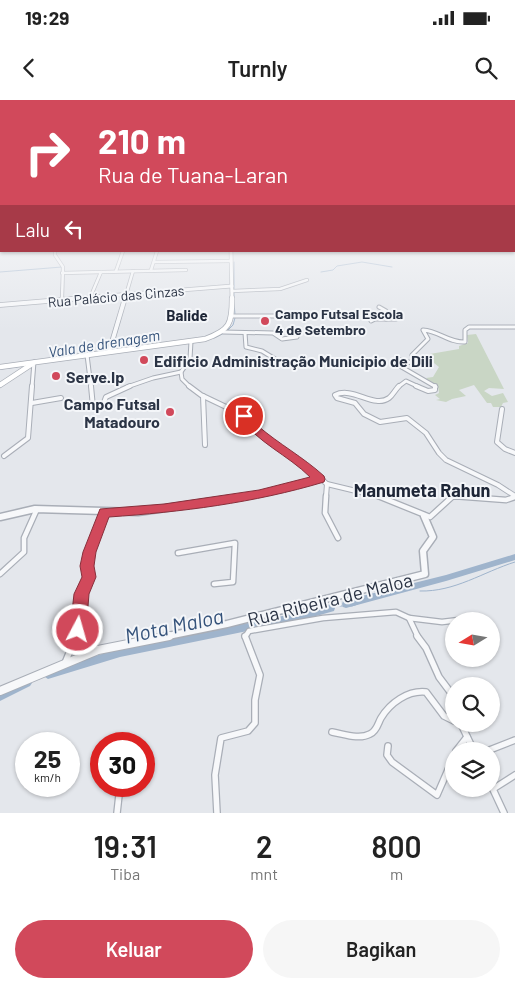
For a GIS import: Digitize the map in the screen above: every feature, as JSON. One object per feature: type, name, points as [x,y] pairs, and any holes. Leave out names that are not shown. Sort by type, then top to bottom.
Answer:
[{"type":"main road","points":[[0,367],[35,365],[87,358],[109,352],[191,342],[225,333],[231,324],[232,316],[232,263]]},
{"type":"main road","points":[[0,385],[25,368],[35,365]]},
{"type":"street","points":[[61,263],[62,300]]},
{"type":"street","points":[[116,272],[119,263]]},
{"type":"street","points":[[152,270],[154,263]]},
{"type":"street","points":[[62,273],[186,270]]},
{"type":"street","points":[[109,352],[133,271]]},
{"type":"street","points":[[90,298],[101,272]]},
{"type":"street","points":[[233,289],[280,289],[307,280]]},
{"type":"street","name":"Rua Palácio das Cinzas","points":[[0,305],[233,289]]},
{"type":"street","points":[[379,307],[386,311],[386,319]]},
{"type":"street","points":[[232,316],[284,316]]},
{"type":"street","points":[[371,321],[375,319],[396,319]]},
{"type":"street","points":[[515,327],[500,325],[481,328],[469,327],[466,330],[465,342],[456,344],[430,330],[423,330],[422,332],[428,338],[412,355],[424,360],[424,364],[398,359],[394,362],[432,383],[436,386],[435,390],[428,391],[406,381],[400,383],[390,398],[381,401],[351,394],[338,393],[335,395],[337,398],[355,403],[364,414],[375,421],[385,423],[407,418],[430,437],[437,451],[447,460],[497,484],[515,497]]},
{"type":"street","points":[[225,333],[273,333],[282,339],[296,337],[295,333]]},
{"type":"street","points":[[244,333],[246,347],[262,351],[280,362]]},
{"type":"street","points":[[191,342],[190,359],[181,372],[185,383],[203,396],[244,416],[253,428],[328,484],[373,494],[430,517],[437,514],[449,497],[453,496],[506,500],[515,497]]},
{"type":"street","points":[[87,358],[93,406],[103,404],[106,397],[120,391],[158,377],[181,372]]},
{"type":"street","points":[[4,456],[28,438],[35,365]]},
{"type":"street","points":[[203,396],[205,445]]},
{"type":"street","points":[[32,403],[61,398]]},
{"type":"street","points":[[502,409],[497,442],[505,449],[515,453]]},
{"type":"street","points":[[0,517],[37,509],[138,512],[282,490],[320,479]]},
{"type":"street","points":[[328,484],[325,513],[338,538]]},
{"type":"street","points":[[0,574],[24,552],[22,546],[24,538],[37,509]]},
{"type":"street","points":[[65,663],[73,648],[78,630],[82,594],[89,577],[87,566],[90,552],[104,512]]},
{"type":"street","name":"Rua Ribeira de Maloa","points":[[0,691],[98,650],[227,624],[425,574],[423,552],[433,537],[424,516]]},
{"type":"street","points":[[178,553],[236,543],[233,582],[214,584]]},
{"type":"street","points":[[217,813],[216,780],[220,738],[248,731],[255,723],[255,700],[260,675],[245,634],[249,631],[266,627],[344,615],[396,612],[409,618],[445,622]]},
{"type":"street","points":[[409,618],[416,635],[426,648],[439,677],[445,685]]},
{"type":"street","points":[[332,732],[347,736],[371,734],[376,730],[386,710],[409,694],[420,690],[426,692],[445,716]]},
{"type":"street","points":[[465,732],[470,742]]},
{"type":"street","points":[[463,742],[467,737]]},
{"type":"street","points":[[500,746],[515,740]]},
{"type":"street","points":[[388,746],[388,754],[392,762],[438,795],[445,778]]},
{"type":"street","points":[[500,783],[515,775]]},
{"type":"street","points":[[117,813],[119,797]]},
{"type":"street","points":[[497,797],[504,813]]},
{"type":"green space","points":[[476,334],[504,389],[489,388],[484,391],[492,396],[503,393],[508,402],[503,403],[501,407],[493,407],[491,403],[487,403],[474,385],[459,390],[466,396],[446,402],[436,400],[440,399],[435,395],[439,393],[438,387],[426,378],[433,377],[439,367],[424,355],[459,349],[459,346],[468,343],[467,335]]},
{"type":"waterway","name":"Vala de drenagem","points":[[234,263],[234,299]]},
{"type":"waterway","points":[[321,272],[333,270],[337,266],[354,263]]},
{"type":"waterway","points":[[370,263],[392,267]]},
{"type":"waterway","points":[[0,272],[62,267]]},
{"type":"waterway","name":"Vala de drenagem","points":[[234,303],[235,314]]},
{"type":"waterway","name":"Vala de drenagem","points":[[227,331],[233,325],[235,318]]},
{"type":"waterway","name":"Vala de drenagem","points":[[214,338],[224,333]]},
{"type":"waterway","name":"Vala de drenagem","points":[[0,369],[17,367]]},
{"type":"waterway","name":"Mota Maloa","points":[[346,604],[446,578],[515,557]]},
{"type":"waterway","points":[[420,591],[457,585],[515,562]]},
{"type":"waterway","name":"Mota Maloa","points":[[387,590],[392,588]]},
{"type":"waterway","points":[[231,626],[318,606],[352,606],[358,604]]},
{"type":"waterway","name":"Mota Maloa","points":[[48,674],[120,653],[302,616],[331,608]]},
{"type":"waterway","name":"Mota Maloa","points":[[185,637],[225,628]]},
{"type":"waterway","name":"Mota Maloa","points":[[83,660],[191,636]]},
{"type":"waterway","name":"Mota Maloa","points":[[0,696],[27,683]]},
{"type":"place","name":"Campo Futsal Escola 4 de Setembro","points":[[265,321]]},
{"type":"place","name":"Edificio Administração Municipio de Dili","points":[[144,360]]},
{"type":"place","name":"Serve.Ip","points":[[56,376]]},
{"type":"place","name":"Campo Futsal Matadouro","points":[[170,412]]},
{"type":"district","name":"Balide","points":[[187,315]]},
{"type":"district","name":"Manumeta Rahun","points":[[422,490]]},
{"type":"route","points":[[78,630],[82,594],[89,577],[87,566],[90,552],[104,512],[164,509],[282,490],[320,479],[301,462],[253,428],[244,416]]}]
